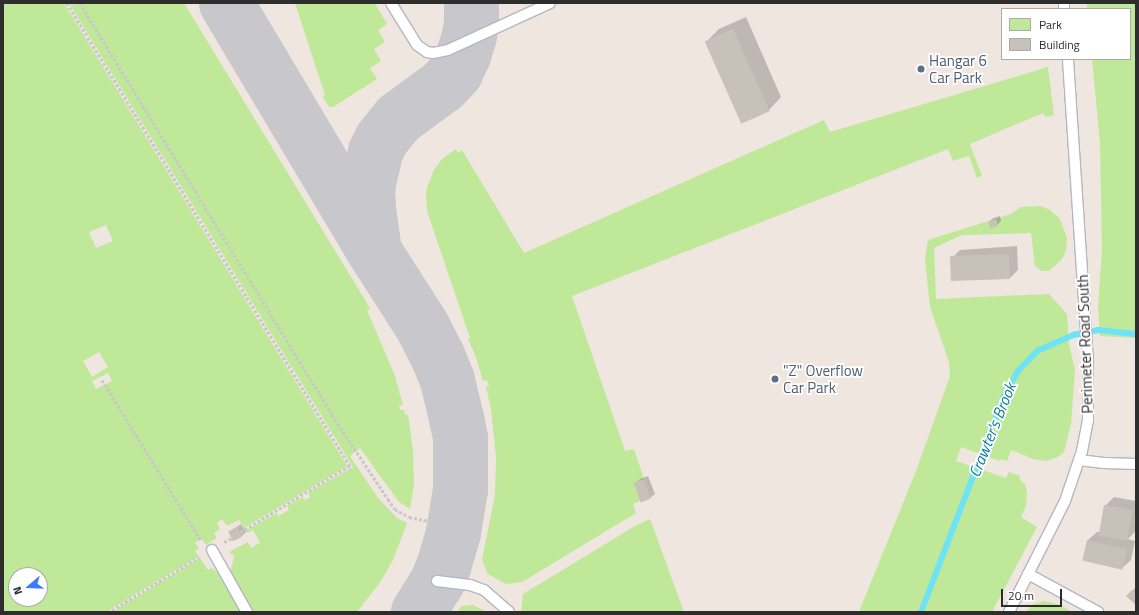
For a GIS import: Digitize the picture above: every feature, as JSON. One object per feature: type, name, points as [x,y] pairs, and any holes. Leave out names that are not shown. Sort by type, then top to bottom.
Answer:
[{"type":"lane","points":[[391,3],[417,44],[427,52],[434,53],[448,50],[550,3]]},
{"type":"lane","name":"Perimeter Road South","points":[[1009,612],[1060,513],[1080,460],[1088,420],[1088,361],[1068,60]]},
{"type":"lane","points":[[1080,460],[1104,463],[1136,464]]},
{"type":"lane","points":[[208,547],[247,612]]},
{"type":"lane","points":[[1028,574],[1098,612]]},
{"type":"lane","points":[[437,581],[470,585],[484,590],[509,612]]},
{"type":"path","points":[[67,3],[350,466],[240,533]]},
{"type":"path","points":[[80,3],[332,415],[395,509],[409,517],[454,526]]},
{"type":"path","points":[[102,380],[208,547]]},
{"type":"path","points":[[111,611],[202,556]]},
{"type":"green space","points":[[3,3],[64,3],[347,466],[244,528],[239,520],[227,526],[222,519],[217,523],[220,529],[214,533],[217,538],[206,545],[201,538],[195,543],[199,548],[195,551],[199,556],[106,612],[3,612]],"holes":[[[106,225],[113,241],[96,248],[89,232]],[[99,352],[108,367],[92,377],[83,361]],[[108,373],[112,381],[96,389],[92,381]]]},
{"type":"green space","points":[[69,3],[184,3],[370,308],[367,310],[395,376],[403,405],[399,406],[400,410],[404,410],[405,415],[408,415],[413,450],[414,484],[410,509],[399,502],[360,448],[350,456],[378,498],[397,518],[407,523],[393,560],[381,581],[357,612],[253,612],[230,574],[234,556],[229,552],[248,542],[251,548],[260,543],[253,530],[247,533],[245,531],[277,513],[278,516],[289,510],[287,506],[303,497],[305,500],[310,497],[308,493],[353,467]]},
{"type":"green space","points":[[295,3],[375,3],[387,24],[378,30],[385,42],[374,49],[381,61],[370,68],[377,79],[333,107],[329,107],[323,97],[325,95]]},
{"type":"green space","points":[[1087,3],[1136,3],[1136,338],[1100,336],[1098,308],[1102,249],[1100,143],[1092,60],[1131,60],[1131,8],[1087,8]]},
{"type":"green space","points":[[1048,67],[1054,115],[1046,117],[1043,113],[970,144],[982,176],[977,178],[969,156],[953,161],[948,149],[572,296],[625,451],[634,449],[644,479],[634,483],[640,501],[633,504],[636,513],[522,582],[506,584],[488,574],[482,560],[495,495],[496,457],[491,409],[486,387],[489,386],[487,380],[483,381],[476,357],[468,339],[470,338],[427,211],[426,192],[428,185],[434,170],[442,159],[456,149],[458,153],[462,150],[524,253],[824,120],[830,132]]},
{"type":"green space","points":[[1040,206],[1049,209],[1060,219],[1067,238],[1066,250],[1062,259],[1049,271],[1042,271],[1035,266],[1031,233],[962,235],[934,248],[936,299],[1049,294],[1067,314],[1069,344],[1075,370],[1071,424],[1064,452],[1058,457],[1046,461],[1033,459],[1011,450],[1007,461],[1001,459],[1000,461],[961,447],[956,461],[1006,478],[1009,472],[1020,476],[1019,479],[1025,484],[1027,492],[1026,506],[1021,517],[1037,527],[992,612],[859,612],[916,471],[950,376],[949,362],[930,307],[925,259],[928,240],[1011,214],[1021,207]]},
{"type":"green space","points":[[650,519],[684,612],[521,612],[523,594],[635,526]]},
{"type":"green space","points":[[200,558],[208,570],[212,568],[217,572],[242,612],[114,611]]},
{"type":"green space","points":[[1044,601],[1057,604],[1072,612],[1026,612],[1031,605]]},
{"type":"green space","points":[[473,605],[487,612],[458,612],[461,606]]},
{"type":"building","points":[[733,29],[770,111],[741,124],[705,42]]},
{"type":"building","points":[[996,219],[998,226],[990,228],[988,222]]},
{"type":"building","points":[[1009,254],[1010,279],[951,281],[950,256]]},
{"type":"building","points":[[644,479],[651,499],[640,502],[634,483]]},
{"type":"building","points":[[1104,505],[1133,510],[1127,541],[1099,536]]},
{"type":"building","points":[[237,527],[242,537],[233,541],[228,532]]},
{"type":"building","points":[[1087,540],[1127,549],[1122,570],[1082,560]]},
{"type":"building","points":[[1132,590],[1136,593],[1136,605],[1126,596]]},
{"type":"waterway","name":"Crawter's Brook","points":[[921,612],[1005,393],[1018,371],[1037,351],[1073,335],[1098,330],[1136,334]]},
{"type":"taxiway","points":[[226,3],[374,251],[422,326],[437,355],[447,380],[460,438],[460,489],[453,532],[443,566],[437,581],[418,612]]},
{"type":"taxiway","points":[[373,244],[368,210],[367,187],[375,151],[381,139],[398,118],[443,85],[455,72],[463,55],[469,35],[471,23],[471,3]]},
{"type":"place","name":"Hangar 6 Car Park","points":[[921,69]]},
{"type":"place","name":"\"Z\" Overflow Car Park","points":[[775,379]]}]
